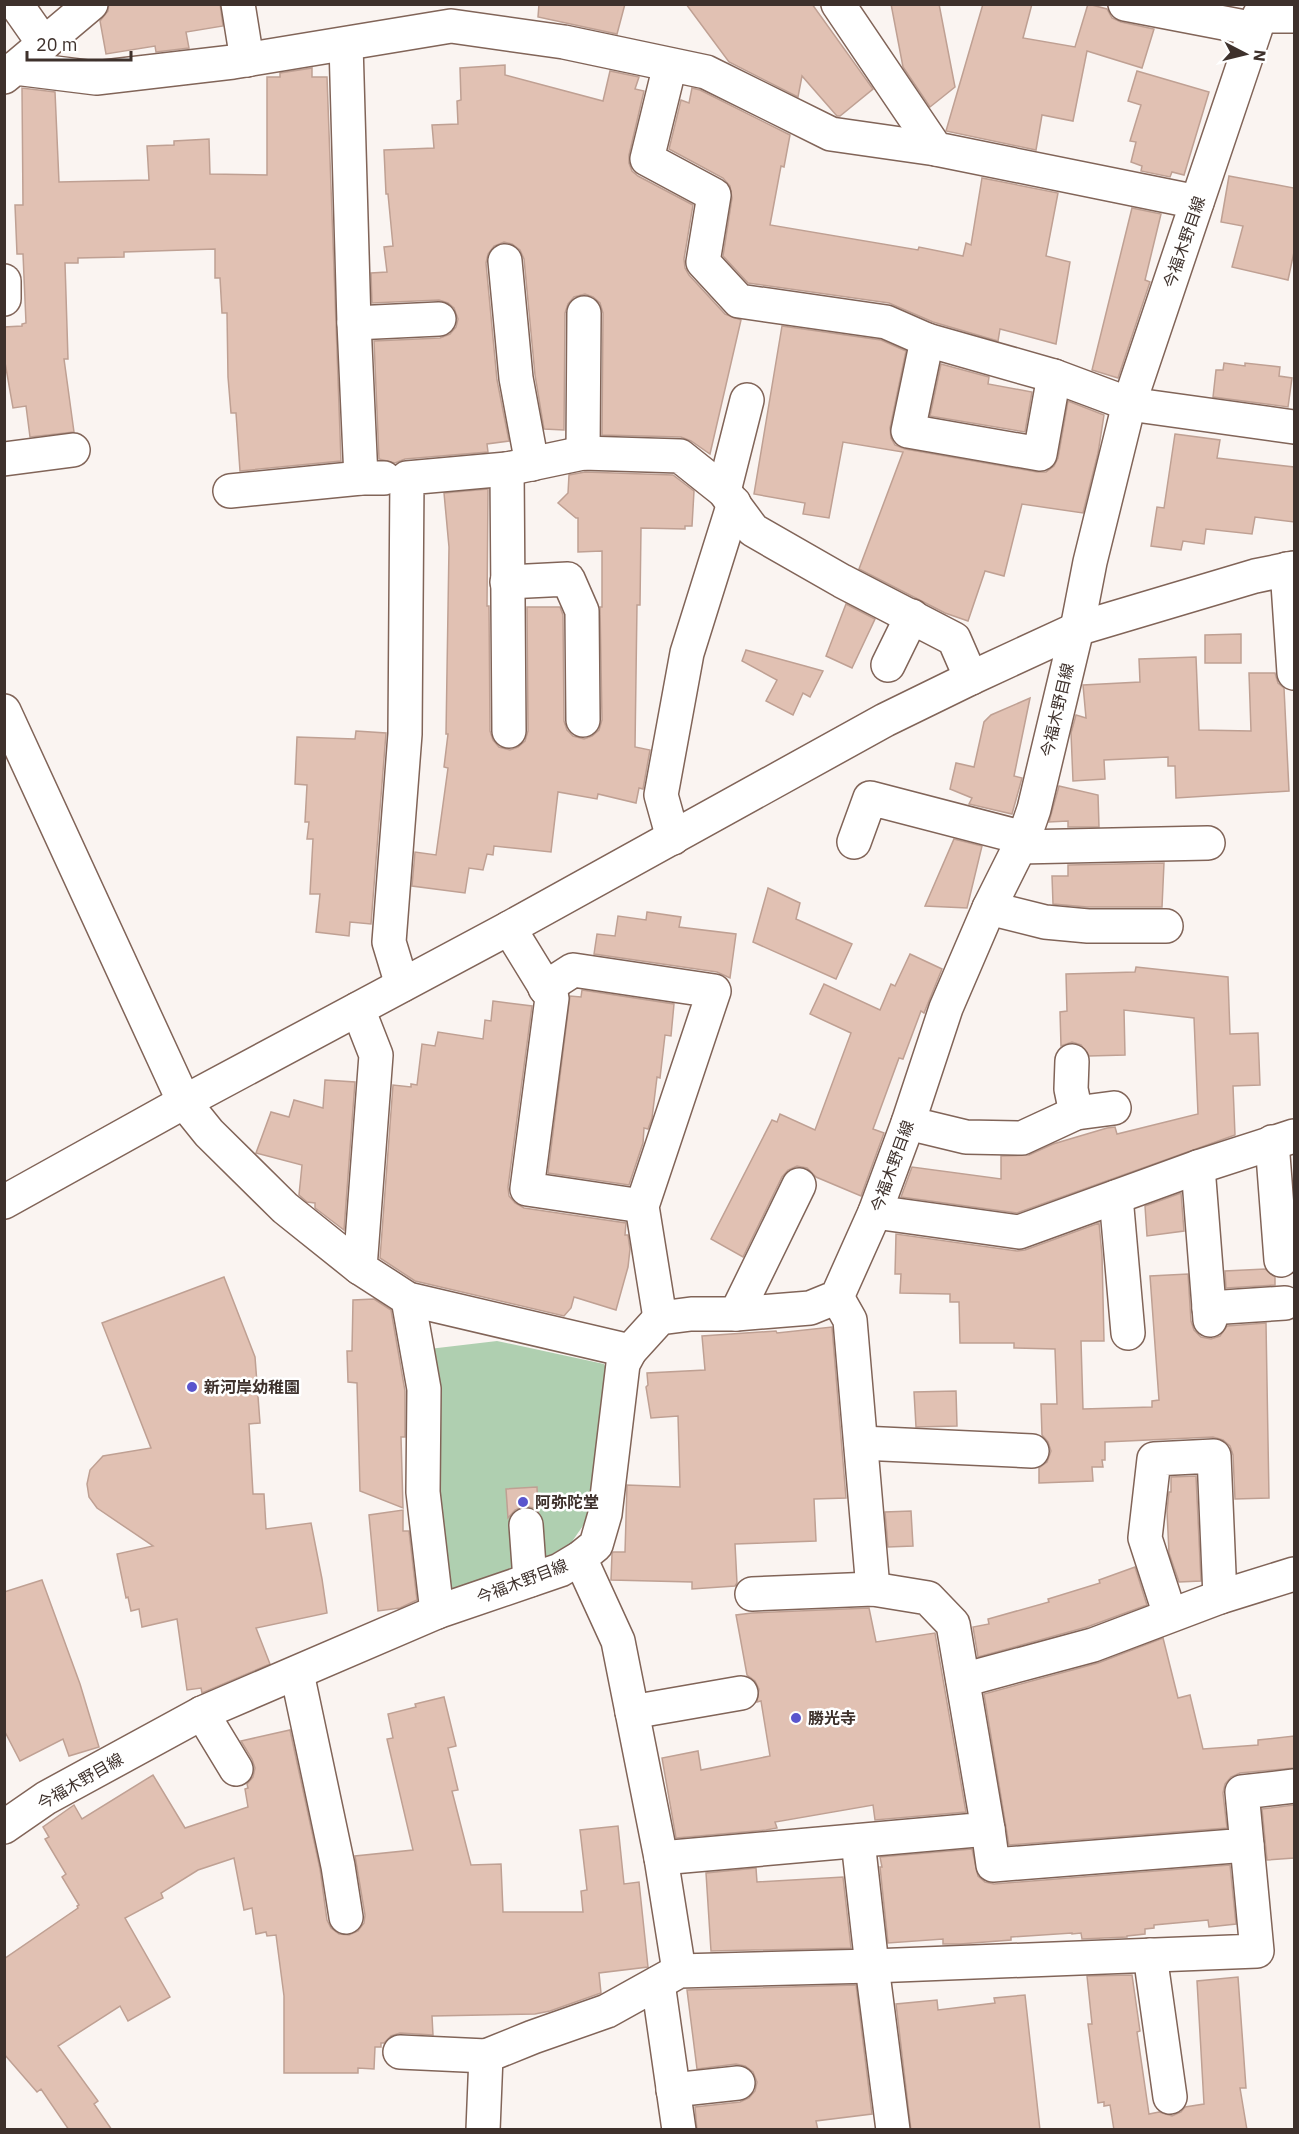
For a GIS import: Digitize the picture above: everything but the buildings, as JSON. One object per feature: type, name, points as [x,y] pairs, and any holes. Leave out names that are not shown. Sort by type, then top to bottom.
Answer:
[{"type":"street","points":[[16,4],[44,44]]},
{"type":"street","points":[[10,73],[91,4]]},
{"type":"street","points":[[238,4],[247,60]]},
{"type":"street","points":[[838,4],[936,149]]},
{"type":"street","points":[[1125,4],[1259,17],[1294,16]]},
{"type":"street","name":"今福木野目線","points":[[837,1297],[875,1212],[908,1123],[946,1008],[989,908],[1022,843],[1034,809],[1077,629],[1090,562],[1129,404],[1259,17]]},
{"type":"street","points":[[10,73],[96,78],[247,60],[451,26],[564,42],[706,72],[831,134],[936,149],[1197,202]]},
{"type":"street","points":[[346,44],[361,478]]},
{"type":"street","points":[[670,65],[647,159],[714,195],[703,261],[739,301],[886,322],[927,340],[1054,376],[1129,404],[1294,428]]},
{"type":"street","points":[[505,261],[516,378],[520,466],[507,582],[509,731]]},
{"type":"street","points":[[4,281],[4,299]]},
{"type":"street","points":[[583,453],[584,313]]},
{"type":"street","points":[[354,323],[439,319]]},
{"type":"street","points":[[927,340],[908,431],[1040,454],[1054,376]]},
{"type":"street","points":[[674,838],[661,795],[687,653],[729,497],[747,400]]},
{"type":"street","points":[[5,454],[73,450]]},
{"type":"street","points":[[230,491],[361,478],[407,478],[520,466],[583,453],[680,456],[729,497],[753,530],[842,581],[954,639],[971,678]]},
{"type":"street","points":[[402,985],[389,942],[405,734],[407,478]]},
{"type":"street","points":[[4,1202],[184,1102],[674,838],[885,720],[1077,629],[1255,576],[1291,568],[1294,673]]},
{"type":"street","points":[[507,582],[568,579],[582,611],[583,720]]},
{"type":"street","points":[[888,665],[912,616]]},
{"type":"street","points":[[4,711],[14,756],[184,1102],[209,1133],[285,1208],[360,1268],[408,1299],[630,1351]]},
{"type":"street","points":[[854,842],[870,798],[1022,843],[1208,843]]},
{"type":"street","points":[[989,908],[1045,922],[1088,926],[1166,926]]},
{"type":"street","points":[[509,928],[552,998],[527,1189],[642,1206]]},
{"type":"street","points":[[545,988],[573,970],[714,991],[642,1206],[660,1318],[691,1314],[736,1314],[810,1308],[837,1297],[850,1320],[873,1589]]},
{"type":"street","points":[[358,1009],[376,1055],[360,1268]]},
{"type":"street","points":[[1072,1061],[1071,1089],[1076,1113]]},
{"type":"street","points":[[908,1123],[966,1137],[1022,1138],[1076,1113],[1114,1108]]},
{"type":"street","points":[[875,1212],[1019,1232],[1198,1167],[1283,1139],[1281,1260]]},
{"type":"street","points":[[1198,1167],[1210,1314],[1285,1303]]},
{"type":"street","points":[[736,1314],[799,1185]]},
{"type":"street","points":[[1116,1197],[1128,1333]]},
{"type":"street","points":[[408,1299],[424,1389],[423,1492],[438,1612]]},
{"type":"street","name":"今福木野目線","points":[[4,1827],[46,1798],[202,1713],[438,1612],[561,1570],[596,1545],[605,1514],[623,1364],[630,1351],[660,1318]]},
{"type":"street","points":[[861,1443],[1032,1451]]},
{"type":"street","points":[[1170,1615],[1145,1538],[1154,1459],[1214,1456],[1220,1597]]},
{"type":"street","points":[[526,1526],[530,1580]]},
{"type":"street","points":[[580,1557],[618,1641],[661,1858],[673,2090],[679,2130]]},
{"type":"street","points":[[963,1680],[1093,1645],[1220,1597],[1294,1574]]},
{"type":"street","points":[[752,1594],[873,1589],[928,1598],[953,1624],[993,1865],[1247,1845]]},
{"type":"street","points":[[297,1673],[346,1917]]},
{"type":"street","points":[[632,1712],[741,1693]]},
{"type":"street","points":[[202,1713],[236,1769]]},
{"type":"street","points":[[400,2052],[486,2056],[607,2012],[668,1977],[872,1966],[1257,1951],[1242,1792],[1294,1786]]},
{"type":"street","points":[[661,1858],[988,1829]]},
{"type":"street","points":[[858,1841],[893,2130]]},
{"type":"street","points":[[1150,1955],[1170,2097]]},
{"type":"street","points":[[483,2130],[486,2056]]},
{"type":"street","points":[[673,2090],[738,2084]]},
{"type":"green space","points":[[497,1341],[604,1364],[609,1375],[587,1520],[571,1543],[552,1554],[451,1589],[442,1585],[429,1349]]},
{"type":"place","name":"新河岸幼稚園","points":[[192,1387]]},
{"type":"place","name":"阿弥陀堂","points":[[523,1502]]},
{"type":"place","name":"勝光寺","points":[[796,1718]]}]
